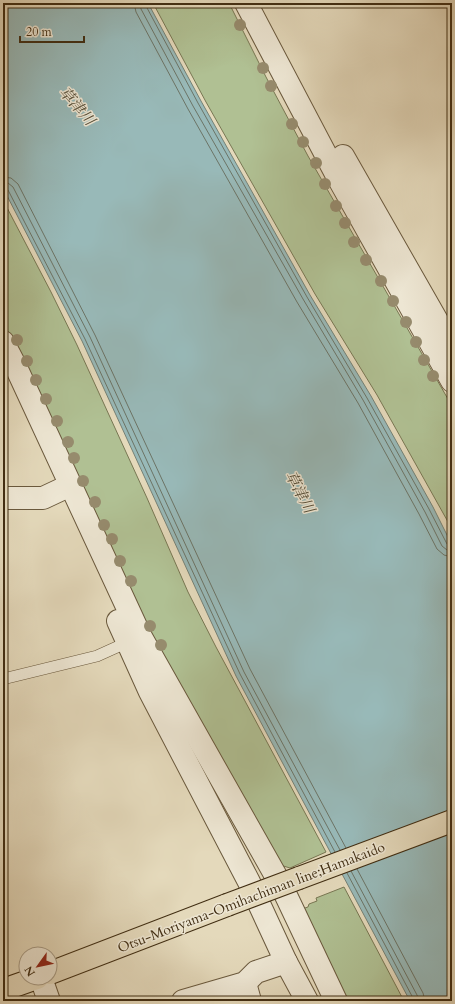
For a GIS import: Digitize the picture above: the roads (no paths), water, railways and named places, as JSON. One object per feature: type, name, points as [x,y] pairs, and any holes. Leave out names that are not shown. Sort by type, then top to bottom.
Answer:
[{"type":"main road","name":"Otsu-Moriyama-Omihachiman line;Hamakaido","points":[[58,970],[452,821]]},
{"type":"main road","points":[[3,990],[18,985]]},
{"type":"street","points":[[246,3],[336,174],[430,325],[452,347]]},
{"type":"street","points":[[262,3],[430,325],[452,381]]},
{"type":"street","points":[[3,342],[141,637],[281,885],[336,1001]]},
{"type":"street","points":[[3,364],[150,692],[250,882],[286,962],[306,1001]]},
{"type":"street","points":[[3,498],[43,498],[60,490]]},
{"type":"street","points":[[130,647],[158,686],[213,780],[262,872]]},
{"type":"street","points":[[281,885],[285,921],[324,1001]]},
{"type":"street","points":[[183,1001],[247,992],[256,972],[286,962]]},
{"type":"street","points":[[44,986],[48,1001]]},
{"type":"lane","points":[[3,679],[130,647]]},
{"type":"water","name":"草津川","points":[[3,3],[148,3],[310,295],[371,396],[433,507],[452,545],[452,1001],[410,1001],[236,676],[82,341],[3,188]]}]
